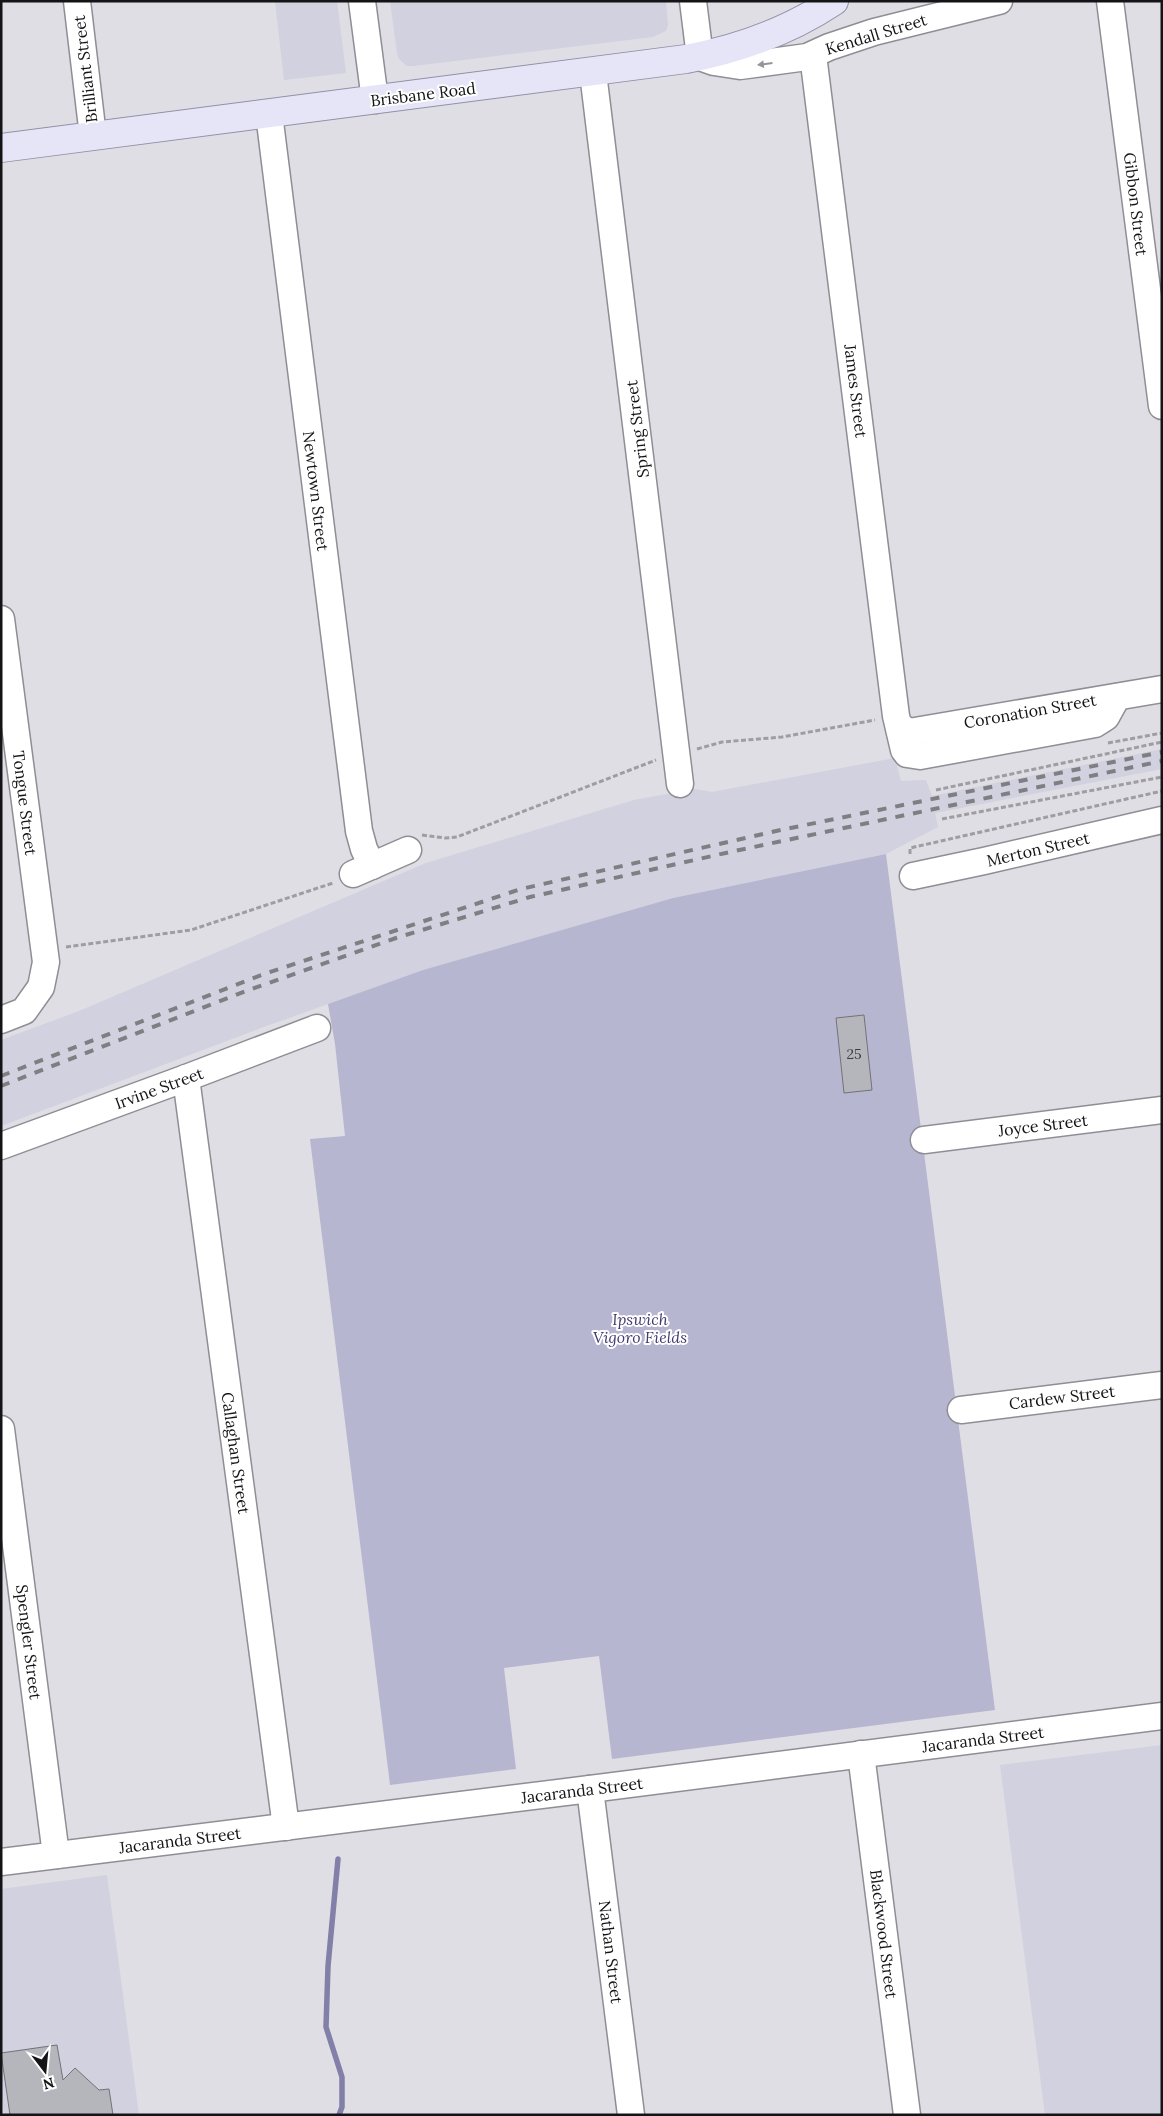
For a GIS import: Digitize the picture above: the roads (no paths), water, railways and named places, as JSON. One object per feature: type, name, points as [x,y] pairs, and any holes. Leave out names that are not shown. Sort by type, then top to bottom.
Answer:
[{"type":"main road","name":"Brisbane Road","points":[[1,148],[593,73],[700,57],[770,36],[800,22],[834,1]]},
{"type":"street","name":"Brilliant Street","points":[[77,1],[93,136]]},
{"type":"street","points":[[362,1],[374,100]]},
{"type":"street","points":[[693,1],[700,57]]},
{"type":"street","points":[[902,1],[922,20]]},
{"type":"street","name":"Kendall Street","points":[[700,57],[722,64],[740,66],[813,55],[838,44],[922,20],[999,1]]},
{"type":"street","name":"Gibbon Street","points":[[1110,1],[1158,336],[1162,406]]},
{"type":"street","name":"James Street","points":[[813,55],[896,716],[890,722]]},
{"type":"street","name":"Spring Street","points":[[593,73],[680,784]]},
{"type":"street","name":"Newtown Street","points":[[269,114],[359,831],[364,848],[354,874],[413,843]]},
{"type":"street","name":"Tongue Street","points":[[1,619],[46,962],[42,987],[24,1011],[1,1020]]},
{"type":"street","name":"Coronation Street","points":[[890,722],[909,732],[1162,689]]},
{"type":"street","name":"Merton Street","points":[[913,876],[1162,820]]},
{"type":"street","name":"Irvine Street","points":[[1,1146],[317,1028]]},
{"type":"street","name":"Callaghan Street","points":[[186,1078],[286,1827]]},
{"type":"street","name":"Joyce Street","points":[[924,1140],[1162,1110]]},
{"type":"street","name":"Cardew Street","points":[[961,1410],[1162,1384]]},
{"type":"street","name":"Spengler Street","points":[[1,1429],[56,1855]]},
{"type":"street","name":"Jacaranda Street","points":[[1,1862],[590,1790],[1162,1716]]},
{"type":"street","name":"Blackwood Street","points":[[861,1754],[907,2115]]},
{"type":"street","name":"Nathan Street","points":[[590,1790],[631,2115]]},
{"type":"waterway","points":[[338,1859],[328,1966],[326,2027],[342,2077],[342,2107],[339,2115]]},
{"type":"railway","points":[[1,1076],[264,974],[521,889],[776,831],[1162,752]]},
{"type":"railway","points":[[1,1086],[246,991],[396,938],[530,897],[730,852],[1162,761]]},
{"type":"park label","name":"Ipswich Vigoro Fields","points":[[640,1328]]}]
